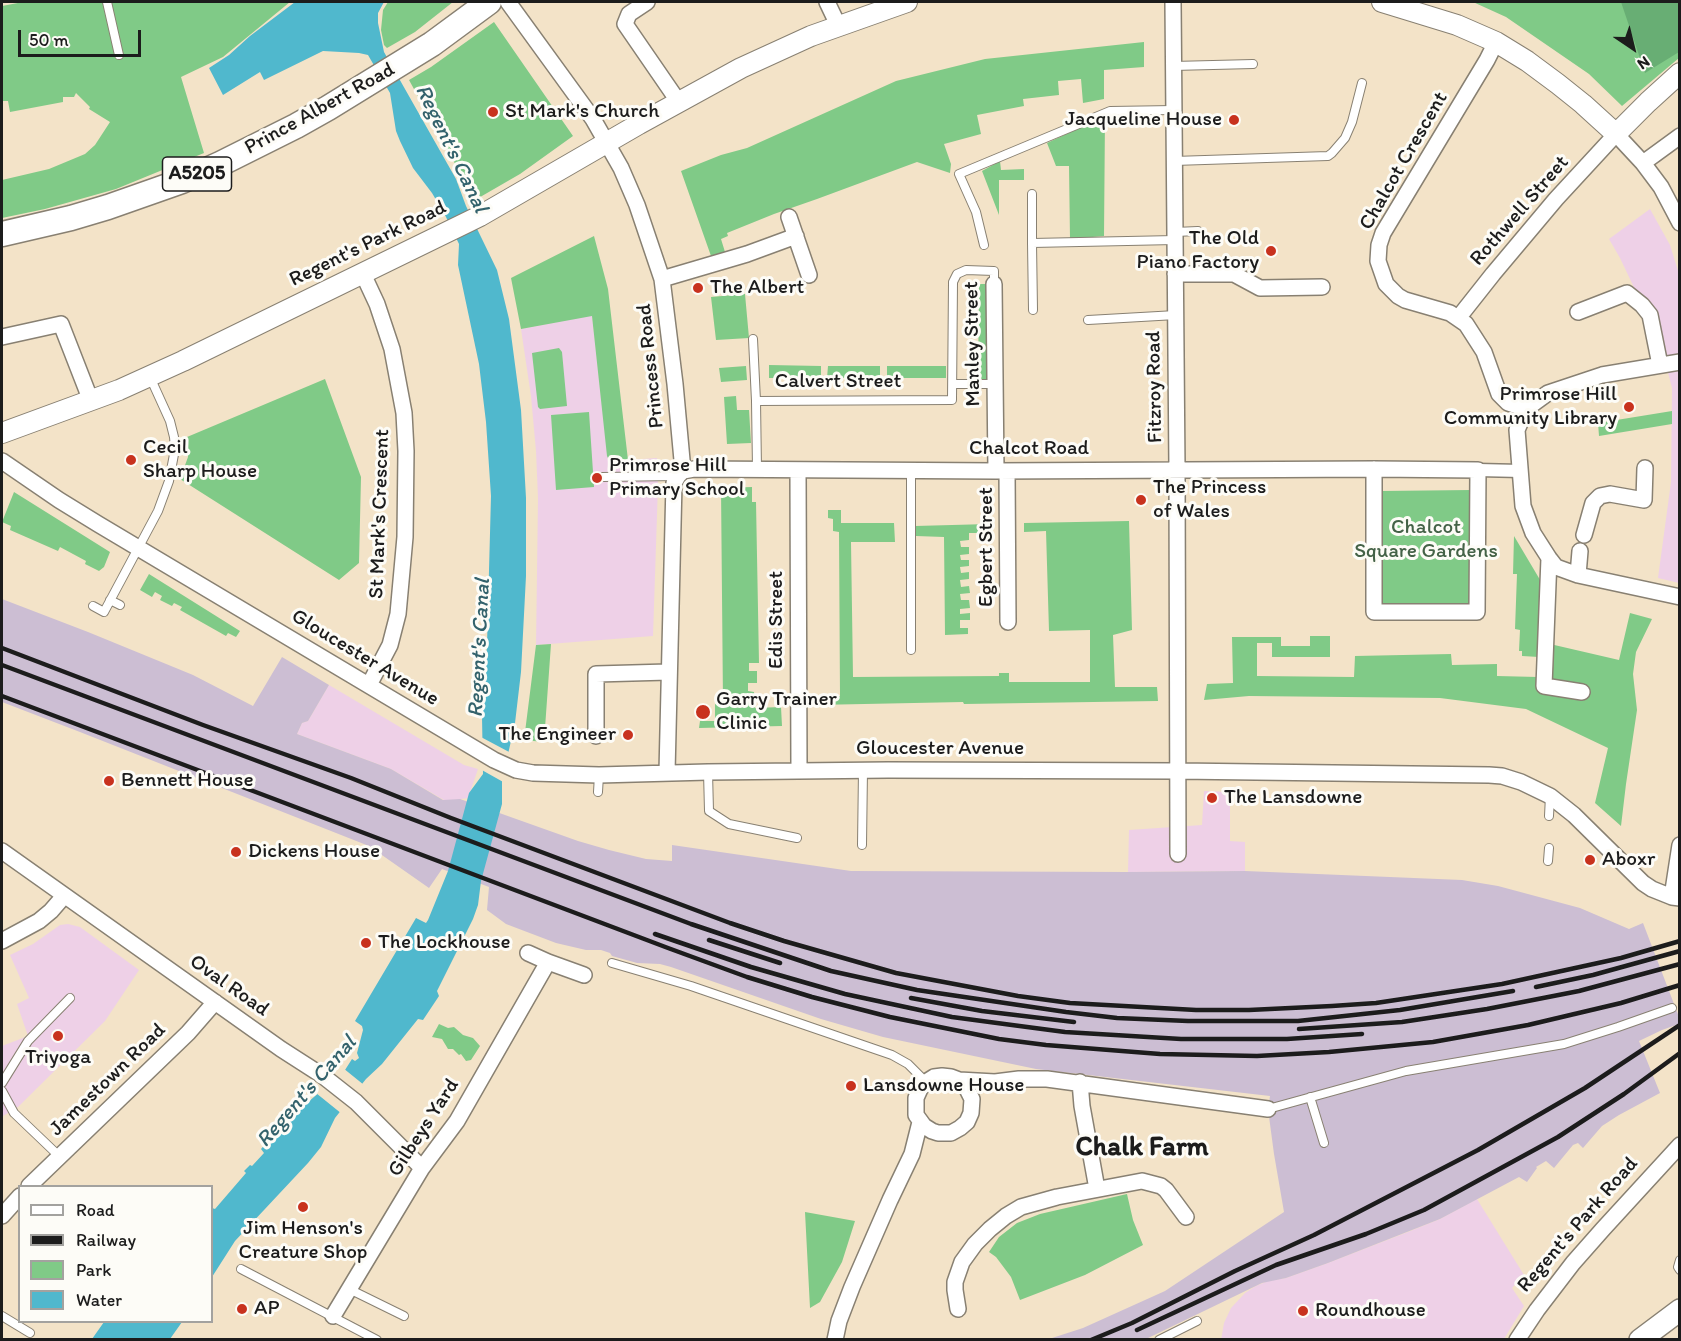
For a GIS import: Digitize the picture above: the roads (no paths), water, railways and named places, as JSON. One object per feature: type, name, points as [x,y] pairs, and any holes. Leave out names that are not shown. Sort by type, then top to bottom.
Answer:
[{"type":"main road","name":"Prince Albert Road","points":[[2,234],[71,219],[182,181],[296,126],[452,31],[489,2]]},
{"type":"main road","points":[[1640,1340],[1680,1310]]},
{"type":"street","name":"Princess Road","points":[[508,2],[586,108],[608,142],[637,205],[662,279],[675,384],[680,473],[674,483],[667,772]]},
{"type":"street","points":[[647,2],[629,14],[625,24],[678,102]]},
{"type":"street","points":[[827,2],[837,25]]},
{"type":"street","name":"Regent's Park Road","points":[[2,433],[91,401],[150,376],[480,216],[678,102],[779,50],[837,25],[907,2]]},
{"type":"street","name":"Fitzroy Road","points":[[1173,2],[1178,470],[1178,854]]},
{"type":"street","points":[[1382,2],[1457,25],[1496,42],[1527,61],[1616,134],[1643,163],[1660,187],[1680,223]]},
{"type":"street","name":"Chalcot Crescent","points":[[1459,317],[1405,300],[1389,288],[1382,277],[1378,261],[1378,245],[1496,42]]},
{"type":"street","points":[[1616,134],[1680,73]]},
{"type":"street","name":"Rothwell Street","points":[[1459,317],[1556,199],[1616,134]]},
{"type":"street","points":[[1643,163],[1680,136]]},
{"type":"street","points":[[789,217],[809,275]]},
{"type":"street","points":[[662,279],[747,254],[796,236]]},
{"type":"street","name":"St Mark's Crescent","points":[[363,274],[377,304],[392,349],[404,413],[406,451],[405,537],[398,614],[390,645],[369,685]]},
{"type":"street","points":[[1175,274],[1234,274],[1260,288],[1322,287]]},
{"type":"street","name":"Manley Street","points":[[994,284],[996,384],[1002,471]]},
{"type":"street","points":[[1578,312],[1627,293],[1650,315],[1660,365]]},
{"type":"street","points":[[1459,317],[1473,333],[1484,352],[1499,394],[1508,403],[1526,409]]},
{"type":"street","points":[[2,337],[61,324],[91,401]]},
{"type":"street","points":[[1680,362],[1602,375],[1548,393],[1526,409],[1517,430],[1522,506],[1533,533],[1556,567],[1578,575],[1680,597]]},
{"type":"street","name":"Gloucester Avenue","points":[[2,461],[59,500],[494,760],[516,770],[533,773],[599,775],[798,770],[1476,774],[1512,779],[1550,796],[1574,815],[1642,883],[1676,897]]},
{"type":"street","points":[[1584,535],[1593,503],[1600,496],[1610,495],[1644,500],[1644,468]]},
{"type":"street","name":"Chalcot Road","points":[[680,473],[694,469],[1478,470]]},
{"type":"street","points":[[1374,469],[1374,612],[1477,612],[1478,470],[1521,471]]},
{"type":"street","name":"Edis Street","points":[[798,470],[798,770]]},
{"type":"street","name":"Egbert Street","points":[[1002,471],[1008,622]]},
{"type":"street","points":[[1578,575],[1580,551]]},
{"type":"street","points":[[1549,558],[1544,686],[1582,692]]},
{"type":"street","points":[[596,736],[596,674],[668,672]]},
{"type":"street","points":[[1676,897],[1680,845]]},
{"type":"street","name":"Oval Road","points":[[2,851],[323,1076],[353,1100],[422,1168]]},
{"type":"street","points":[[2,941],[39,921],[64,896]]},
{"type":"street","points":[[528,953],[584,975]]},
{"type":"street","name":"Gilbeys Yard","points":[[333,1316],[422,1168],[457,1121],[548,962]]},
{"type":"street","name":"Jamestown Road","points":[[30,1185],[188,1033],[215,1002]]},
{"type":"street","points":[[973,1106],[965,1085],[951,1077],[934,1077],[926,1082],[915,1098],[916,1115],[920,1122],[938,1133],[951,1132],[967,1122],[973,1106],[995,1082]]},
{"type":"street","points":[[958,1080],[995,1082],[1033,1078],[1080,1082],[1268,1109]]},
{"type":"street","points":[[1080,1082],[1097,1189]]},
{"type":"street","points":[[835,1340],[838,1321],[852,1287],[912,1154],[920,1122]]},
{"type":"street","points":[[912,1154],[938,1133]]},
{"type":"street","name":"Regent's Park Road","points":[[1517,1340],[1573,1263],[1680,1145]]},
{"type":"street","points":[[958,1309],[955,1290],[957,1274],[962,1262],[990,1229],[1021,1207],[1041,1200],[1142,1181],[1161,1186],[1171,1195],[1186,1217]]},
{"type":"street","points":[[2,1216],[18,1198]]},
{"type":"lane","points":[[107,2],[119,55]]},
{"type":"lane","points":[[1173,66],[1253,64]]},
{"type":"lane","points":[[1174,161],[1328,156],[1345,138],[1352,122],[1362,83]]},
{"type":"lane","points":[[984,245],[976,212],[959,174],[1110,111],[1174,110]]},
{"type":"lane","points":[[1032,195],[1033,310]]},
{"type":"lane","points":[[1032,243],[1175,236],[1198,231]]},
{"type":"lane","name":"Manley Street","points":[[952,400],[953,282],[957,274],[966,270],[994,271],[994,284]]},
{"type":"lane","points":[[1088,320],[1176,315]]},
{"type":"lane","points":[[753,339],[756,400]]},
{"type":"lane","points":[[93,606],[104,612],[162,504],[169,481],[175,449],[170,421],[150,376]]},
{"type":"lane","points":[[953,384],[996,384]]},
{"type":"lane","name":"Calvert Street","points":[[757,470],[756,400],[952,400]]},
{"type":"lane","points":[[911,470],[911,650]]},
{"type":"lane","points":[[602,477],[680,473]]},
{"type":"lane","points":[[110,600],[120,605]]},
{"type":"lane","points":[[862,770],[862,845]]},
{"type":"lane","points":[[708,772],[709,812],[729,825],[797,838]]},
{"type":"lane","points":[[598,792],[599,775]]},
{"type":"lane","points":[[1549,816],[1550,796]]},
{"type":"lane","points":[[1548,861],[1549,848]]},
{"type":"lane","points":[[612,963],[712,993],[892,1055],[908,1064],[926,1082]]},
{"type":"lane","points":[[2,1083],[28,1041],[70,998]]},
{"type":"lane","points":[[1268,1109],[1406,1071],[1564,1044],[1672,1008]]},
{"type":"lane","points":[[2,1091],[14,1113],[59,1156]]},
{"type":"lane","points":[[1310,1097],[1324,1143]]},
{"type":"lane","points":[[1680,1260],[1678,1267],[1680,1270]]},
{"type":"lane","points":[[241,1269],[377,1340]]},
{"type":"lane","points":[[349,1289],[404,1316]]},
{"type":"lane","points":[[2,1316],[30,1333]]},
{"type":"lane","points":[[1159,1340],[1197,1321]]},
{"type":"water","points":[[295,2],[384,2],[378,13],[378,23],[384,52],[456,179],[466,206],[497,270],[509,319],[521,410],[526,498],[526,576],[521,672],[515,723],[502,781],[502,804],[481,881],[478,905],[437,991],[439,996],[423,1020],[418,1019],[382,1064],[366,1079],[335,1118],[321,1147],[235,1241],[213,1275],[213,1208],[215,1209],[246,1173],[244,1171],[264,1153],[261,1149],[285,1122],[287,1124],[299,1110],[345,1070],[352,1059],[355,1061],[359,1058],[357,1053],[363,1030],[362,1026],[355,1021],[416,918],[426,923],[428,920],[448,871],[469,793],[483,774],[482,716],[487,645],[491,496],[486,422],[479,364],[458,265],[459,244],[445,215],[413,168],[400,141],[396,131],[390,93],[368,55],[323,51],[264,80],[260,72],[223,95],[209,68],[229,55]]},
{"type":"water","points":[[103,1323],[181,1323],[170,1339],[92,1339]]},
{"type":"railway","points":[[2,648],[730,923],[896,973],[1018,996],[1070,1003],[1196,1010],[1249,1010],[1376,1003],[1502,984],[1621,958],[1680,941]]},
{"type":"railway","points":[[2,665],[691,924],[831,971],[917,990],[1117,1018],[1188,1021],[1298,1021],[1400,1010],[1513,991]]},
{"type":"railway","points":[[2,696],[747,977],[890,1017],[999,1039],[1160,1054],[1257,1056],[1329,1052],[1433,1042],[1528,1025],[1621,1003],[1680,985]]},
{"type":"railway","points":[[655,934],[751,967],[845,994],[952,1017],[1065,1032],[1181,1039],[1287,1039],[1362,1034]]},
{"type":"railway","points":[[709,940],[780,963]]},
{"type":"railway","points":[[1536,987],[1593,975],[1680,951]]},
{"type":"railway","points":[[1299,1029],[1402,1022],[1487,1009],[1579,991],[1680,964]]},
{"type":"railway","points":[[911,998],[982,1011],[1074,1022]]},
{"type":"railway","points":[[1091,1340],[1132,1323],[1235,1271],[1314,1235],[1478,1150],[1585,1088],[1680,1025]]},
{"type":"railway","points":[[1137,1330],[1276,1265],[1366,1234],[1424,1210],[1558,1137],[1624,1094],[1680,1053]]},
{"type":"place","name":"St Mark's Church","points":[[493,112]]},
{"type":"place","name":"Jacqueline House","points":[[1234,120]]},
{"type":"place","name":"The Old Piano Factory","points":[[1271,251]]},
{"type":"place","name":"The Albert","points":[[698,288]]},
{"type":"place","name":"Primrose Hill Community Library","points":[[1629,407]]},
{"type":"place","name":"Cecil Sharp House","points":[[131,460]]},
{"type":"place","name":"Primrose Hill Primary School","points":[[597,478]]},
{"type":"place","name":"The Princess of Wales","points":[[1141,500]]},
{"type":"place","name":"Garry Trainer Clinic","points":[[703,712]]},
{"type":"place","name":"The Engineer","points":[[628,735]]},
{"type":"place","name":"Bennett House","points":[[109,781]]},
{"type":"place","name":"The Lansdowne","points":[[1212,798]]},
{"type":"place","name":"Dickens House","points":[[236,852]]},
{"type":"place","name":"Aboxr","points":[[1590,860]]},
{"type":"place","name":"The Lockhouse","points":[[366,943]]},
{"type":"place","name":"Triyoga","points":[[58,1036]]},
{"type":"place","name":"Lansdowne House","points":[[851,1086]]},
{"type":"place","name":"Jim Henson's Creature Shop","points":[[303,1207]]},
{"type":"place","name":"AP","points":[[242,1309]]},
{"type":"place","name":"Roundhouse","points":[[1303,1311]]},
{"type":"district","name":"Chalk Farm","points":[[1142,1148]]},
{"type":"water label","name":"Regent's Canal","points":[[451,149]]},
{"type":"water label","name":"Regent's Canal","points":[[480,648]]},
{"type":"water label","name":"Regent's Canal","points":[[307,1092]]},
{"type":"park label","name":"Chalcot Square Gardens","points":[[1426,540]]}]
